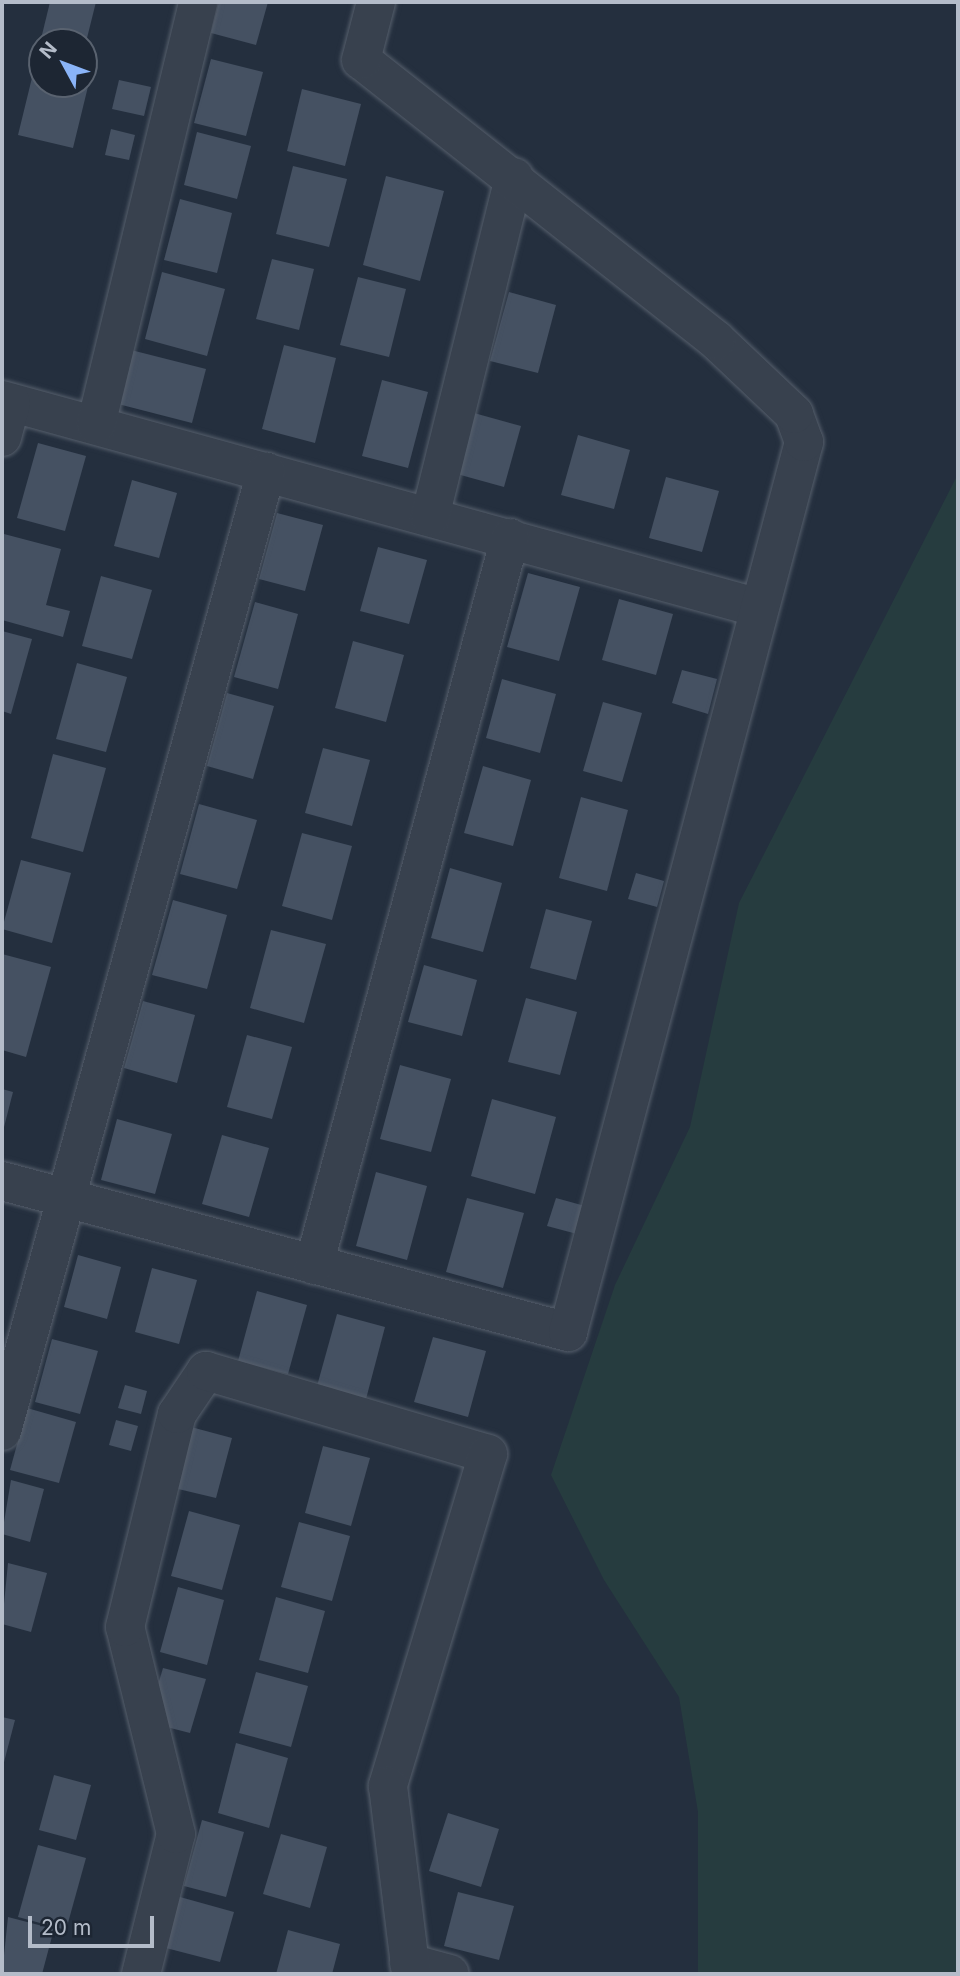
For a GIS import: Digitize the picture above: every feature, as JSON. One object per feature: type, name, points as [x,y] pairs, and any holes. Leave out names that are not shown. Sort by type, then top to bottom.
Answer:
[{"type":"street","points":[[96,425],[198,2]]},
{"type":"street","points":[[2,1181],[568,1332],[804,442],[794,414],[716,340],[514,177],[361,60],[376,2]]},
{"type":"street","points":[[430,517],[514,177]]},
{"type":"street","points":[[5,413],[96,425],[759,608]]},
{"type":"street","points":[[2,1431],[266,472]]},
{"type":"street","points":[[314,1265],[510,538]]},
{"type":"street","points":[[141,1974],[176,1834],[125,1627],[177,1414],[206,1371],[488,1454],[388,1786],[410,1969],[450,1974]]},
{"type":"green space","points":[[958,474],[958,1974],[698,1974],[698,1812],[679,1697],[604,1580],[551,1475],[615,1285],[690,1127],[739,903]]},
{"type":"building","points":[[50,2],[96,2],[90,28],[44,28]]},
{"type":"building","points":[[219,2],[268,2],[256,45],[211,33]]},
{"type":"building","points":[[211,59],[263,72],[246,136],[194,123]]},
{"type":"building","points":[[119,80],[151,87],[144,116],[112,109]]},
{"type":"building","points":[[302,89],[361,104],[345,166],[287,151]]},
{"type":"building","points":[[28,94],[28,98],[85,98],[73,148],[18,135]]},
{"type":"building","points":[[111,129],[135,135],[129,160],[105,155]]},
{"type":"building","points":[[197,132],[251,146],[237,199],[184,185]]},
{"type":"building","points":[[293,166],[347,179],[329,247],[276,234]]},
{"type":"building","points":[[386,176],[444,191],[420,281],[363,265]]},
{"type":"building","points":[[180,199],[232,213],[217,273],[164,260]]},
{"type":"building","points":[[272,259],[314,269],[299,330],[256,319]]},
{"type":"building","points":[[162,272],[225,289],[207,356],[145,339]]},
{"type":"building","points":[[358,277],[406,289],[389,357],[340,345]]},
{"type":"building","points":[[509,292],[556,305],[538,373],[490,361]]},
{"type":"building","points":[[284,345],[336,358],[315,443],[262,429]]},
{"type":"building","points":[[131,350],[206,369],[192,423],[118,404]]},
{"type":"building","points":[[382,380],[428,392],[408,468],[362,456]]},
{"type":"building","points":[[474,413],[521,426],[504,487],[457,474]]},
{"type":"building","points":[[578,435],[630,450],[614,509],[561,495]]},
{"type":"building","points":[[38,443],[86,456],[65,531],[17,518]]},
{"type":"building","points":[[666,477],[719,491],[702,552],[649,538]]},
{"type":"building","points":[[132,480],[177,493],[159,558],[114,546]]},
{"type":"building","points":[[277,513],[323,525],[305,591],[259,579]]},
{"type":"building","points":[[4,534],[61,549],[46,605],[70,611],[63,637],[2,620]]},
{"type":"building","points":[[378,547],[427,560],[409,624],[360,611]]},
{"type":"building","points":[[528,573],[580,587],[559,661],[507,647]]},
{"type":"building","points":[[101,576],[152,590],[132,659],[82,646]]},
{"type":"building","points":[[619,599],[673,614],[656,675],[602,660]]},
{"type":"building","points":[[255,602],[298,614],[278,689],[234,677]]},
{"type":"building","points":[[2,631],[32,639],[11,714],[2,711]]},
{"type":"building","points":[[353,641],[404,655],[386,722],[335,708]]},
{"type":"building","points":[[77,663],[127,677],[106,752],[56,739]]},
{"type":"building","points":[[682,670],[717,679],[708,714],[672,703]]},
{"type":"building","points":[[502,679],[556,694],[540,753],[486,738]]},
{"type":"building","points":[[227,693],[274,706],[253,779],[207,766]]},
{"type":"building","points":[[603,702],[642,713],[622,782],[583,771]]},
{"type":"building","points":[[323,748],[370,760],[352,826],[305,813]]},
{"type":"building","points":[[53,754],[106,768],[83,852],[31,838]]},
{"type":"building","points":[[483,766],[531,780],[513,846],[464,833]]},
{"type":"building","points":[[581,797],[628,810],[607,891],[559,878]]},
{"type":"building","points":[[199,804],[257,820],[237,889],[180,874]]},
{"type":"building","points":[[302,833],[352,846],[332,920],[282,906]]},
{"type":"building","points":[[21,860],[71,873],[52,943],[2,929]]},
{"type":"building","points":[[450,868],[502,883],[483,952],[431,938]]},
{"type":"building","points":[[636,873],[664,881],[657,907],[628,899]]},
{"type":"building","points":[[173,900],[227,915],[207,989],[152,975]]},
{"type":"building","points":[[546,909],[592,921],[576,980],[530,968]]},
{"type":"building","points":[[271,930],[326,944],[304,1023],[250,1008]]},
{"type":"building","points":[[2,954],[51,967],[26,1057],[2,1050]]},
{"type":"building","points":[[424,965],[477,980],[462,1036],[408,1022]]},
{"type":"building","points":[[526,998],[577,1012],[560,1075],[508,1062]]},
{"type":"building","points":[[143,1001],[195,1015],[177,1083],[124,1068]]},
{"type":"building","points":[[247,1035],[292,1047],[272,1119],[227,1107]]},
{"type":"building","points":[[400,1065],[451,1079],[431,1152],[380,1139]]},
{"type":"building","points":[[2,1089],[13,1092],[3,1131],[2,1131]]},
{"type":"building","points":[[492,1099],[556,1117],[535,1194],[471,1176]]},
{"type":"building","points":[[117,1119],[172,1134],[155,1194],[101,1180]]},
{"type":"building","points":[[222,1135],[269,1148],[249,1217],[202,1204]]},
{"type":"building","points":[[376,1172],[427,1186],[407,1260],[356,1246]]},
{"type":"building","points":[[467,1198],[524,1213],[503,1288],[446,1272]]},
{"type":"building","points":[[556,1198],[585,1206],[577,1234],[547,1226]]},
{"type":"building","points":[[78,1255],[121,1267],[107,1319],[64,1307]]},
{"type":"building","points":[[152,1268],[197,1280],[179,1344],[135,1332]]},
{"type":"building","points":[[257,1291],[307,1305],[288,1374],[238,1361]]},
{"type":"building","points":[[337,1314],[385,1327],[366,1399],[317,1386]]},
{"type":"building","points":[[433,1337],[486,1351],[468,1417],[414,1402]]},
{"type":"building","points":[[52,1339],[98,1351],[80,1414],[35,1402]]},
{"type":"building","points":[[125,1385],[147,1391],[141,1414],[118,1408]]},
{"type":"building","points":[[27,1408],[76,1422],[59,1483],[10,1470]]},
{"type":"building","points":[[116,1420],[138,1426],[131,1451],[109,1445]]},
{"type":"building","points":[[191,1427],[232,1438],[216,1498],[174,1488]]},
{"type":"building","points":[[323,1446],[370,1458],[351,1526],[305,1513]]},
{"type":"building","points":[[11,1480],[44,1489],[30,1542],[2,1534]]},
{"type":"building","points":[[189,1511],[240,1525],[222,1590],[171,1576]]},
{"type":"building","points":[[299,1522],[350,1536],[332,1601],[281,1587]]},
{"type":"building","points":[[8,1563],[47,1573],[31,1632],[2,1624]]},
{"type":"building","points":[[178,1587],[224,1600],[207,1665],[160,1652]]},
{"type":"building","points":[[276,1597],[325,1611],[308,1673],[259,1660]]},
{"type":"building","points":[[163,1668],[206,1679],[190,1733],[147,1722]]},
{"type":"building","points":[[256,1672],[308,1686],[291,1747],[239,1733]]},
{"type":"building","points":[[2,1717],[15,1720],[3,1766],[2,1766]]},
{"type":"building","points":[[236,1743],[288,1758],[269,1828],[218,1813]]},
{"type":"building","points":[[54,1775],[91,1785],[76,1840],[39,1830]]},
{"type":"building","points":[[448,1813],[499,1829],[481,1887],[429,1871]]},
{"type":"building","points":[[202,1820],[244,1832],[226,1897],[184,1886]]},
{"type":"building","points":[[281,1834],[327,1847],[310,1908],[263,1894]]},
{"type":"building","points":[[38,1845],[86,1858],[66,1930],[18,1917]]},
{"type":"building","points":[[458,1892],[514,1906],[499,1960],[444,1946]]},
{"type":"building","points":[[180,1897],[234,1912],[220,1962],[166,1948]]},
{"type":"building","points":[[8,1917],[54,1929],[42,1974],[2,1974]]},
{"type":"building","points":[[288,1930],[340,1944],[332,1974],[276,1974]]}]
